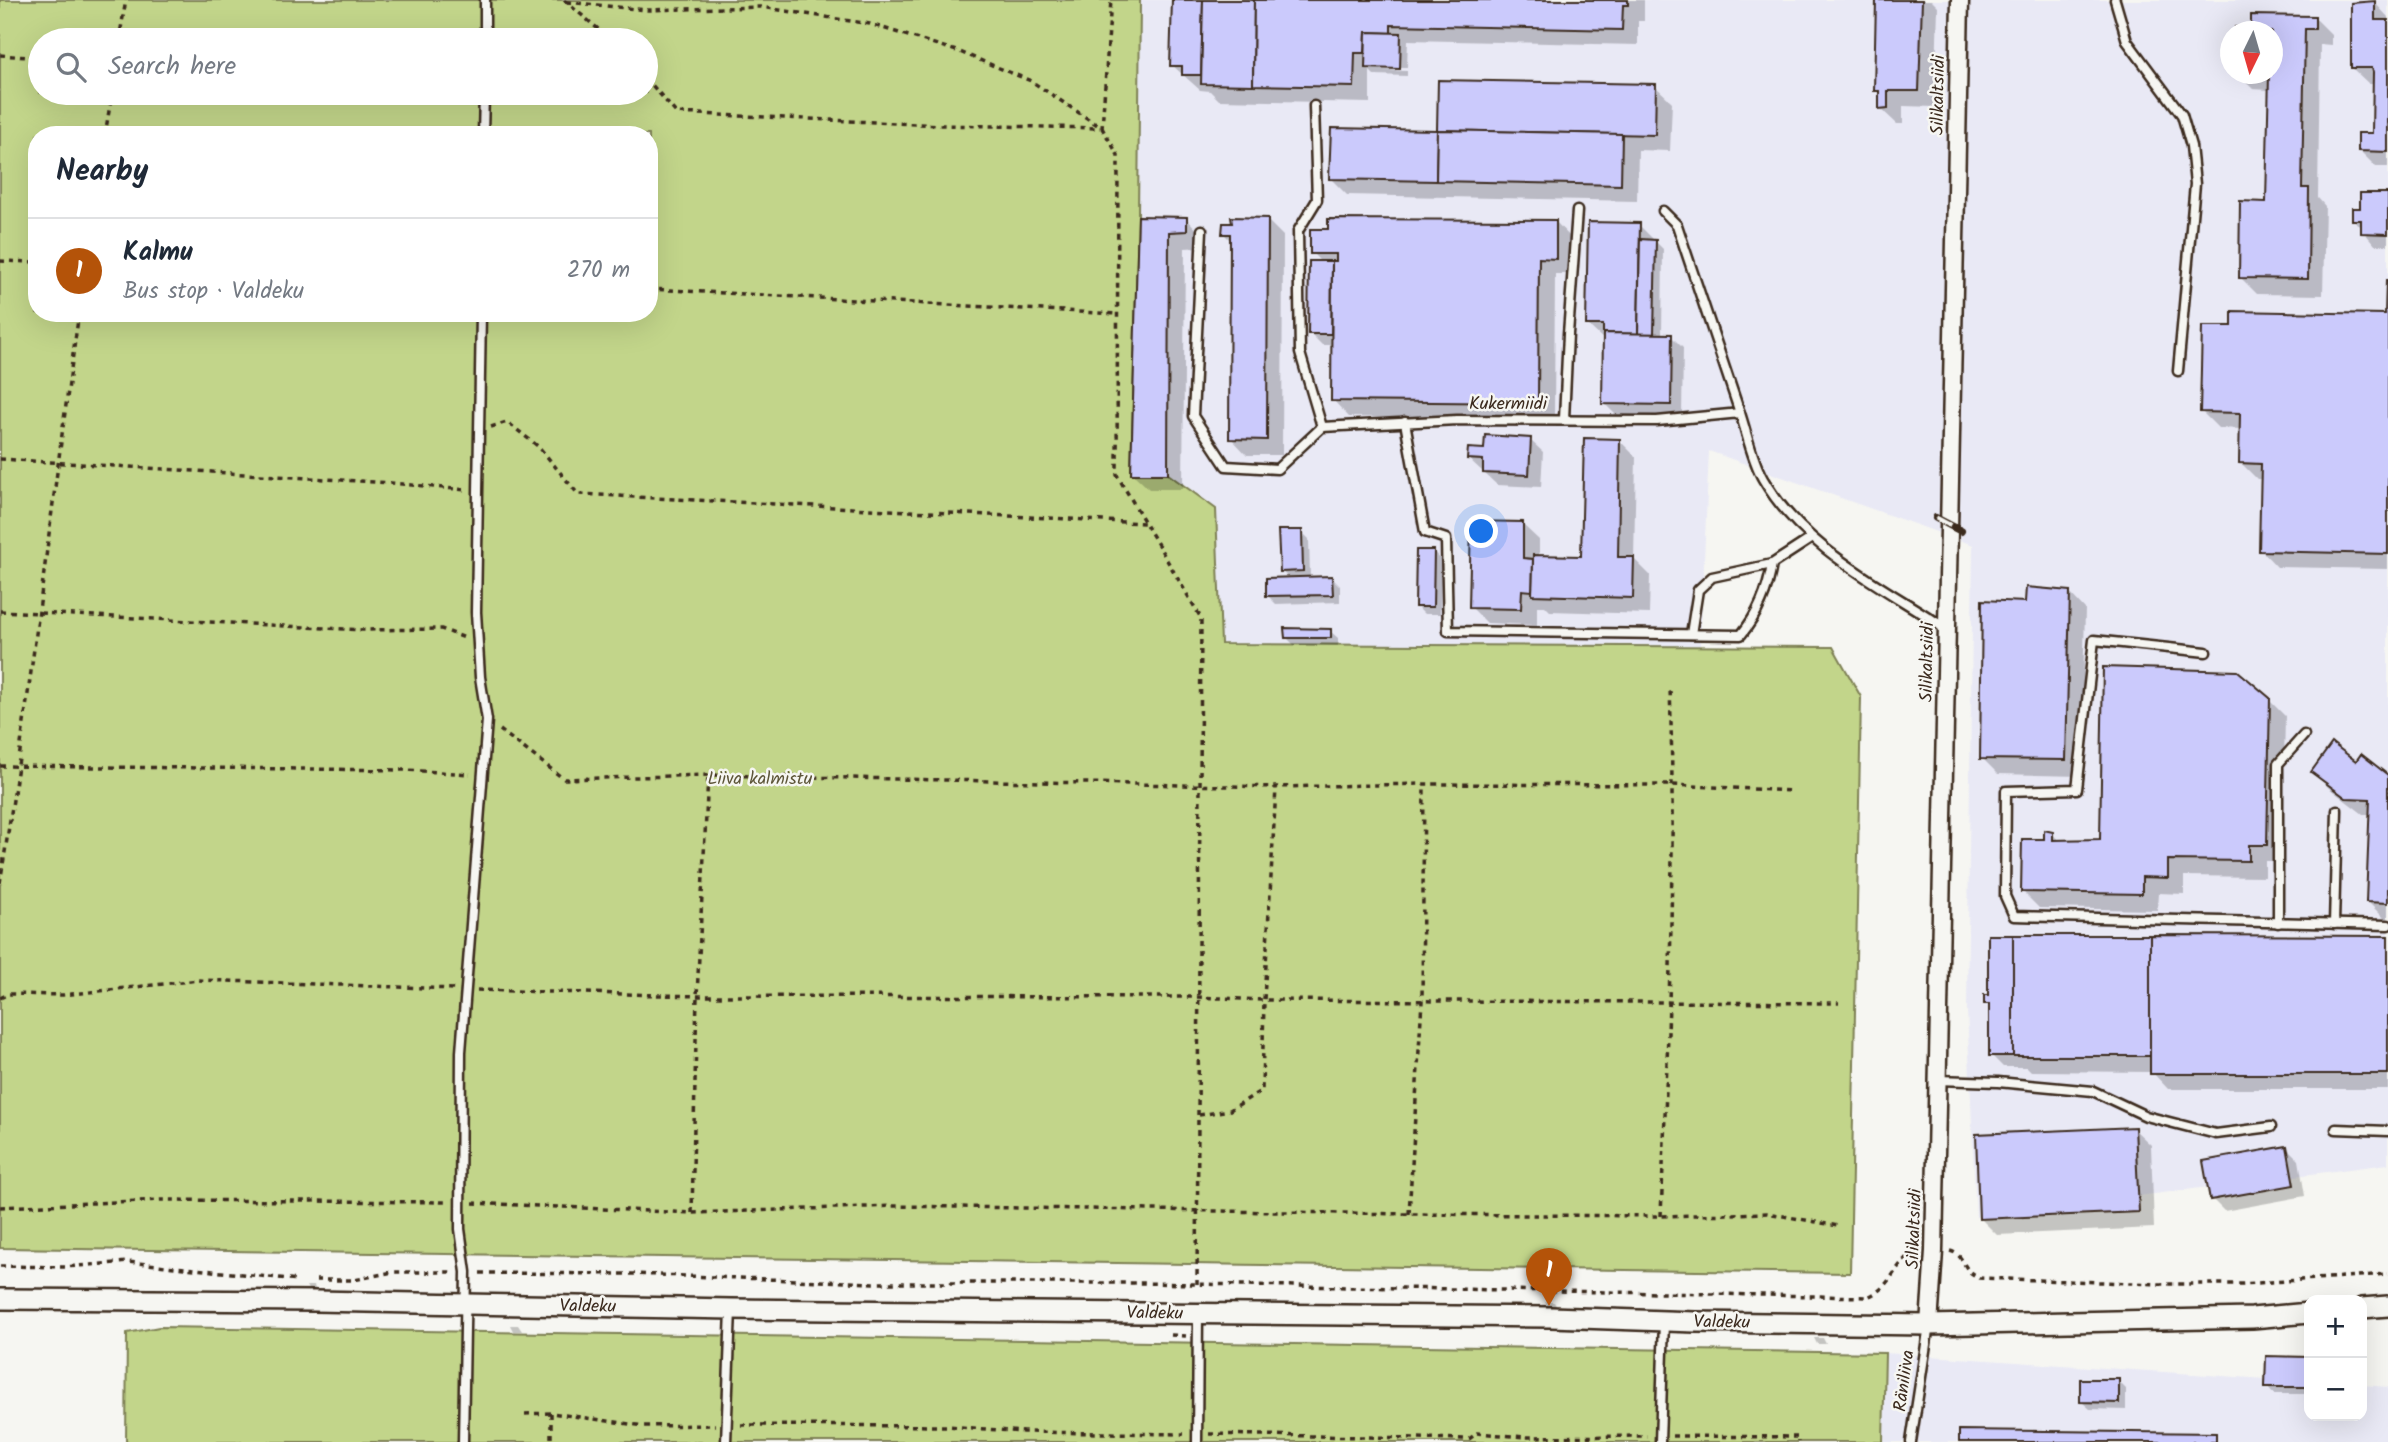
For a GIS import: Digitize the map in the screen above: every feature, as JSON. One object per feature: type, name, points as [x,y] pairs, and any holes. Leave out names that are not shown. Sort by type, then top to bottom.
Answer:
[{"type":"street","name":"Silikaltsiidi","points":[[1929,1325],[1934,1251],[1960,0]]},
{"type":"street","name":"Valdeku","points":[[0,1299],[1551,1317],[1929,1325],[2185,1320],[2304,1313]]},
{"type":"street","points":[[2367,1308],[2388,1306]]},
{"type":"lane","points":[[485,0],[485,28]]},
{"type":"lane","points":[[2115,0],[2127,41],[2182,115],[2191,146],[2195,184],[2178,371]]},
{"type":"lane","points":[[483,126],[484,105]]},
{"type":"lane","points":[[1202,230],[1193,416],[1226,466],[1277,469],[1322,427],[1300,353],[1298,231],[1317,200],[1314,106]]},
{"type":"lane","points":[[1564,419],[1567,334],[1577,211]]},
{"type":"lane","points":[[1663,211],[1677,225],[1761,477],[1786,513],[1812,538],[1936,622],[1948,633]]},
{"type":"lane","points":[[463,1442],[466,1272],[460,1229],[461,1052],[487,720],[478,643],[481,322]]},
{"type":"lane","name":"Kukermiidi","points":[[1322,427],[1405,422],[1564,419],[1657,421],[1740,413]]},
{"type":"lane","points":[[1405,422],[1425,532],[1446,539],[1448,631],[1741,635],[1752,621],[1768,589],[1772,564]]},
{"type":"lane","points":[[1691,634],[1698,590],[1713,577],[1772,564],[1812,538]]},
{"type":"lane","points":[[2206,652],[2094,640],[2077,789],[2006,791],[2005,896],[2014,916],[2388,925]]},
{"type":"lane","points":[[2278,923],[2278,764],[2304,735]]},
{"type":"lane","points":[[2334,924],[2337,810]]},
{"type":"lane","points":[[1937,1080],[1998,1082],[2093,1091],[2146,1116],[2216,1134],[2271,1128]]},
{"type":"lane","points":[[2336,1129],[2388,1131]]},
{"type":"lane","points":[[726,1442],[731,1309]]},
{"type":"lane","points":[[1197,1438],[1198,1314]]},
{"type":"lane","points":[[1660,1439],[1664,1321]]},
{"type":"lane","name":"Räniliiva","points":[[1912,1442],[1929,1325]]},
{"type":"path","points":[[122,28],[126,0]]},
{"type":"path","points":[[1102,128],[1111,0]]},
{"type":"path","points":[[566,1],[647,10],[761,7],[870,24],[960,52],[1031,81],[1102,128],[1118,155],[1117,475],[1201,618],[1196,1284]]},
{"type":"path","points":[[566,1],[597,28]]},
{"type":"path","points":[[0,55],[28,57]]},
{"type":"path","points":[[658,92],[676,114],[939,125],[1102,128]]},
{"type":"path","points":[[106,126],[109,105]]},
{"type":"path","points":[[0,261],[28,262]]},
{"type":"path","points":[[658,289],[1118,314]]},
{"type":"path","points":[[0,883],[19,768],[57,462],[78,322]]},
{"type":"path","points":[[480,431],[507,422],[539,447],[578,494],[1146,523]]},
{"type":"path","points":[[0,459],[391,483],[478,491]]},
{"type":"path","points":[[0,611],[363,630],[441,629],[478,643]]},
{"type":"path","points":[[1661,1216],[1669,1002],[1673,785],[1671,688]]},
{"type":"path","points":[[487,720],[564,779],[708,775],[1276,787],[1424,784],[1673,785],[1793,791]]},
{"type":"path","points":[[0,766],[406,771],[483,775]]},
{"type":"path","points":[[692,1213],[697,996],[708,775]]},
{"type":"path","points":[[1409,1214],[1422,1001],[1424,784]]},
{"type":"path","points":[[1199,1115],[1230,1110],[1262,1090],[1264,1000],[1276,787]]},
{"type":"path","points":[[0,998],[9,994],[63,995],[199,980],[697,996],[1839,1003]]},
{"type":"path","points":[[0,1207],[162,1200],[460,1202],[692,1213],[894,1206],[1409,1214],[1661,1216],[1766,1213],[1838,1226]]},
{"type":"path","points":[[0,1266],[65,1267],[128,1262],[295,1280],[354,1280],[393,1272],[466,1272],[632,1274],[874,1283],[1196,1284],[1867,1297],[1878,1293],[1888,1284],[1907,1256],[1922,1251]]},
{"type":"path","points":[[1948,1251],[1960,1256],[1969,1271],[1979,1278],[2242,1284],[2388,1274]]},
{"type":"path","points":[[551,1413],[551,1442]]},
{"type":"path","points":[[525,1414],[551,1413],[644,1426],[948,1426],[1023,1432],[1197,1438],[1469,1439],[1477,1433],[1525,1440],[1798,1437],[1798,1442]]},
{"type":"shaded area","points":[[1140,0],[2388,0],[2388,1164],[1976,1217],[1967,1009],[1973,545],[1709,451],[1700,647],[1221,644],[1216,509],[1131,474],[1138,216]]},
{"type":"shaded area","points":[[1885,1353],[2304,1382],[2304,1421],[2367,1421],[2367,1385],[2388,1387],[2388,1442],[1883,1442]]},
{"type":"green space","name":"Liiva kalmistu","points":[[0,0],[1140,0],[1138,216],[1131,473],[1168,474],[1216,509],[1221,644],[1833,647],[1861,697],[1850,1273],[0,1248]]},
{"type":"green space","points":[[159,1327],[1885,1353],[1883,1442],[126,1442],[127,1333]]},
{"type":"building","points":[[1172,0],[1203,0],[1201,75],[1182,75],[1182,66],[1170,66]]},
{"type":"building","points":[[1203,0],[1254,0],[1253,85],[1201,84]]},
{"type":"building","points":[[1254,0],[1628,0],[1628,5],[1623,5],[1622,30],[1391,25],[1391,33],[1366,32],[1365,53],[1355,53],[1354,87],[1253,85]]},
{"type":"building","points":[[1876,0],[1922,0],[1919,91],[1888,91],[1888,108],[1879,109],[1879,91],[1874,91]]},
{"type":"building","points":[[2375,1],[2375,20],[2388,20],[2388,152],[2358,151],[2358,133],[2372,133],[2373,72],[2372,68],[2351,68],[2351,3]]},
{"type":"building","points":[[2251,15],[2315,16],[2315,29],[2305,29],[2302,188],[2309,188],[2308,279],[2239,278],[2240,201],[2266,202],[2269,84],[2283,84],[2283,21],[2251,21]]},
{"type":"building","points":[[1366,32],[1401,33],[1400,69],[1365,68]]},
{"type":"building","points":[[1438,80],[1656,84],[1655,135],[1437,130]]},
{"type":"building","points":[[1331,128],[1437,130],[1436,181],[1329,179]]},
{"type":"building","points":[[1437,130],[1622,134],[1621,185],[1436,181]]},
{"type":"building","points":[[2360,193],[2388,193],[2388,234],[2361,233],[2361,220],[2352,220],[2352,208],[2360,208]]},
{"type":"building","points":[[1138,216],[1187,217],[1187,231],[1169,232],[1168,474],[1131,474]]},
{"type":"building","points":[[1231,217],[1268,218],[1267,440],[1229,439],[1230,234],[1222,234],[1223,223],[1232,223]]},
{"type":"building","points":[[1328,219],[1556,220],[1556,259],[1539,258],[1538,403],[1331,401],[1332,261],[1336,261],[1336,254],[1310,254],[1310,229],[1328,229]]},
{"type":"building","points":[[1588,222],[1640,223],[1638,334],[1603,333],[1603,325],[1586,325]]},
{"type":"building","points":[[1640,239],[1656,240],[1654,334],[1638,334]]},
{"type":"building","points":[[1309,261],[1332,261],[1331,334],[1308,334]]},
{"type":"building","points":[[2386,280],[2388,554],[2259,551],[2261,464],[2239,463],[2240,413],[2200,412],[2202,326],[2232,326],[2232,311],[2385,314]]},
{"type":"building","points":[[1603,333],[1672,334],[1671,405],[1602,404]]},
{"type":"building","points":[[1485,435],[1531,438],[1529,475],[1483,473],[1483,460],[1467,459],[1468,448],[1484,449]]},
{"type":"building","points":[[1584,438],[1620,439],[1618,557],[1634,557],[1633,598],[1532,595],[1533,555],[1581,556]]},
{"type":"building","points":[[1471,521],[1523,522],[1523,558],[1533,559],[1532,591],[1522,590],[1521,609],[1469,608]]},
{"type":"building","points":[[1278,530],[1302,530],[1303,571],[1280,572]]},
{"type":"building","points":[[1416,550],[1434,550],[1433,607],[1415,607]]},
{"type":"building","points":[[1332,576],[1333,595],[1266,596],[1266,578]]},
{"type":"building","points":[[2026,587],[2070,591],[2066,760],[1980,759],[1982,600],[2025,602]]},
{"type":"building","points":[[1284,628],[1331,629],[1331,638],[1285,638]]},
{"type":"building","points":[[2103,667],[2238,671],[2270,698],[2267,845],[2249,845],[2249,861],[2168,860],[2168,878],[2142,877],[2142,894],[2021,892],[2022,839],[2044,839],[2044,830],[2053,832],[2053,840],[2100,839]]},
{"type":"building","points":[[2332,743],[2356,761],[2361,754],[2388,775],[2388,903],[2366,902],[2370,799],[2346,798],[2311,772]]},
{"type":"building","points":[[1988,935],[2013,935],[2013,1056],[1989,1056],[1989,1004],[1984,1004],[1984,995],[1988,995]]},
{"type":"building","points":[[2013,935],[2150,935],[2150,1056],[2013,1056]]},
{"type":"building","points":[[2150,935],[2388,936],[2388,1074],[2150,1074]]},
{"type":"building","points":[[2135,1127],[2139,1212],[1979,1219],[1976,1134]]},
{"type":"building","points":[[2287,1146],[2294,1185],[2210,1200],[2203,1161]]},
{"type":"building","points":[[2266,1356],[2304,1357],[2304,1387],[2265,1387]]},
{"type":"building","points":[[2080,1379],[2119,1379],[2119,1403],[2080,1402]]},
{"type":"building","points":[[1959,1430],[2216,1433],[2216,1442],[1959,1442]]},
{"type":"railway","points":[[1936,518],[1961,531]]},
{"type":"place","name":"Kalmu","points":[[1549,1306]]}]
